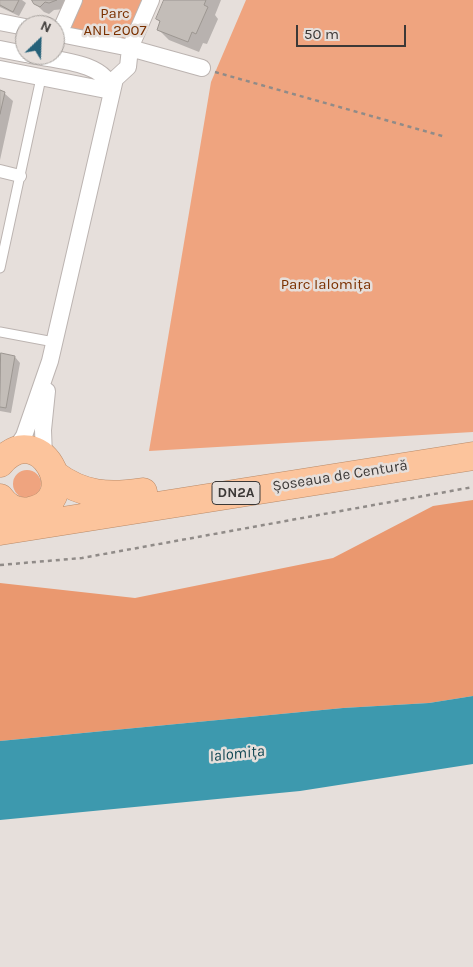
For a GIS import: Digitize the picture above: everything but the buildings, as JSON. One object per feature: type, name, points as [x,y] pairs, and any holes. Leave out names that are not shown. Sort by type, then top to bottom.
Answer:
[{"type":"highway","points":[[7,458],[32,451],[80,490],[114,495],[473,442]]},
{"type":"highway","name":"Șoseaua de Centură","points":[[3,512],[375,470],[473,456]]},
{"type":"highway","points":[[44,505],[54,492],[50,466]]},
{"type":"highway","points":[[3,512],[28,512],[44,505],[119,505],[322,472],[375,470]]},
{"type":"street","points":[[65,17],[74,0]]},
{"type":"street","points":[[50,466],[43,425],[54,342],[111,91],[115,79],[128,67],[130,48],[151,0]]},
{"type":"street","points":[[0,22],[15,25]]},
{"type":"street","points":[[65,35],[130,48],[202,68]]},
{"type":"street","points":[[0,49],[15,52]]},
{"type":"street","points":[[65,62],[93,68],[104,74],[110,82],[111,91]]},
{"type":"street","points":[[0,69],[111,91]]},
{"type":"street","points":[[0,171],[20,176]]},
{"type":"street","points":[[7,458],[24,436],[50,361]]},
{"type":"lane","points":[[0,268],[41,78]]},
{"type":"lane","points":[[0,332],[54,342]]},
{"type":"path","points":[[202,68],[446,138]]},
{"type":"path","points":[[0,565],[82,558],[473,488]]},
{"type":"green space","name":"Parc ANL 2007","points":[[74,0],[151,0],[130,48],[65,35],[65,20]]},
{"type":"green space","name":"Parc Ialomița","points":[[246,0],[473,0],[473,432],[149,451],[211,82]]},
{"type":"green space","points":[[27,470],[37,474],[41,484],[37,494],[27,498],[17,494],[13,484],[17,474]]},
{"type":"shaded area","points":[[473,500],[473,696],[429,703],[343,708],[0,741],[0,583],[135,598],[333,558],[433,506]]},
{"type":"water","name":"Ialomița","points":[[473,696],[473,764],[300,791],[0,820],[0,741],[343,708],[429,703]]}]
